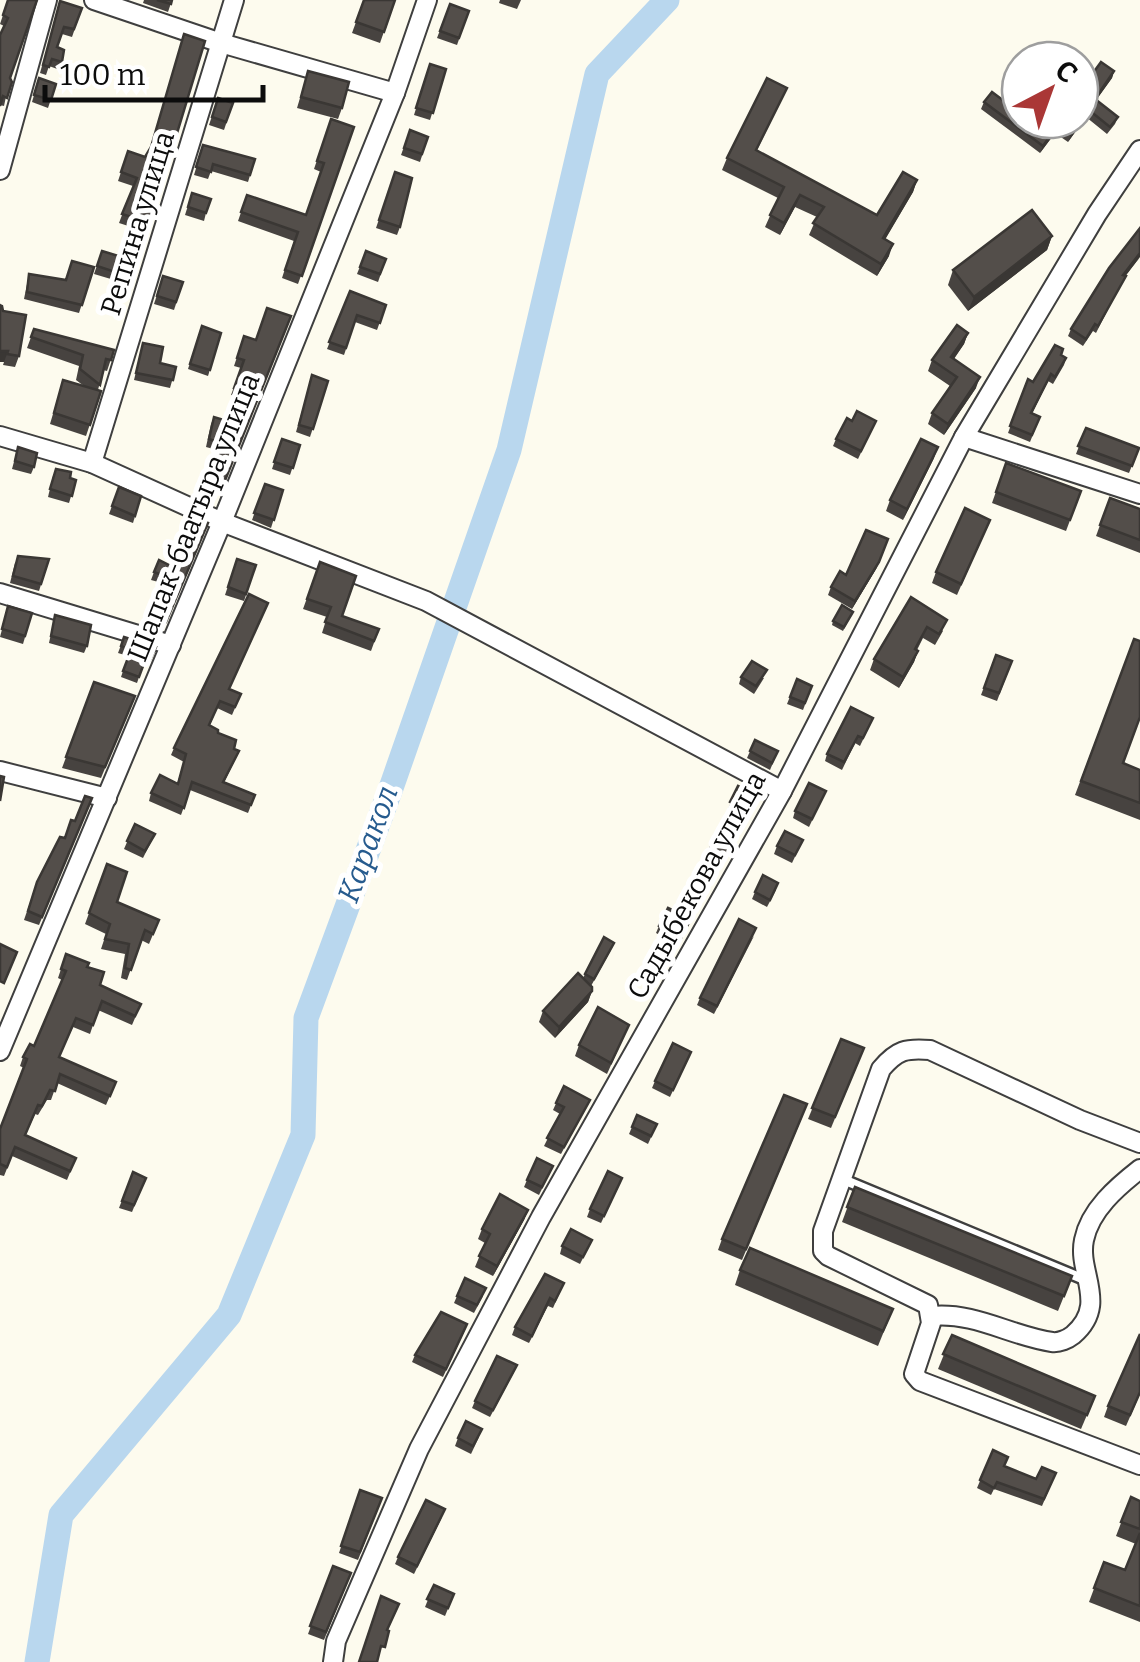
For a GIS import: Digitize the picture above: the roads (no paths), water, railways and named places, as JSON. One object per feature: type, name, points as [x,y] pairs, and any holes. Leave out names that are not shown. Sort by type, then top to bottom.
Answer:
[{"type":"street","points":[[0,170],[48,0]]},
{"type":"street","points":[[94,0],[221,43],[394,93]]},
{"type":"street","name":"Репина улица","points":[[92,463],[234,0]]},
{"type":"street","name":"Шапак-баатыра улица","points":[[0,1051],[222,522],[394,93],[427,0]]},
{"type":"street","name":"Садыбекова улица","points":[[333,1662],[336,1641],[420,1449],[541,1217],[782,791],[964,437],[1097,214],[1140,150]]},
{"type":"street","points":[[0,436],[92,463],[222,522],[426,600],[782,791]]},
{"type":"street","points":[[964,437],[1140,494]]},
{"type":"street","points":[[0,593],[171,645]]},
{"type":"street","points":[[0,771],[107,798]]},
{"type":"street","points":[[1140,1142],[1080,1120],[930,1050],[906,1048],[892,1055],[881,1068],[822,1231],[823,1251],[828,1256],[923,1301],[932,1316],[914,1374],[920,1381],[1140,1465]]},
{"type":"street","points":[[932,1316],[961,1317],[1054,1342],[1074,1335],[1091,1302],[1091,1282],[1082,1256],[1091,1220],[1117,1186],[1140,1169]]},
{"type":"lane","points":[[842,1178],[1091,1282]]},
{"type":"waterway","name":"Каракол","points":[[37,1662],[61,1515],[229,1315],[303,1135],[306,1018],[509,450],[597,74],[667,0]]}]
